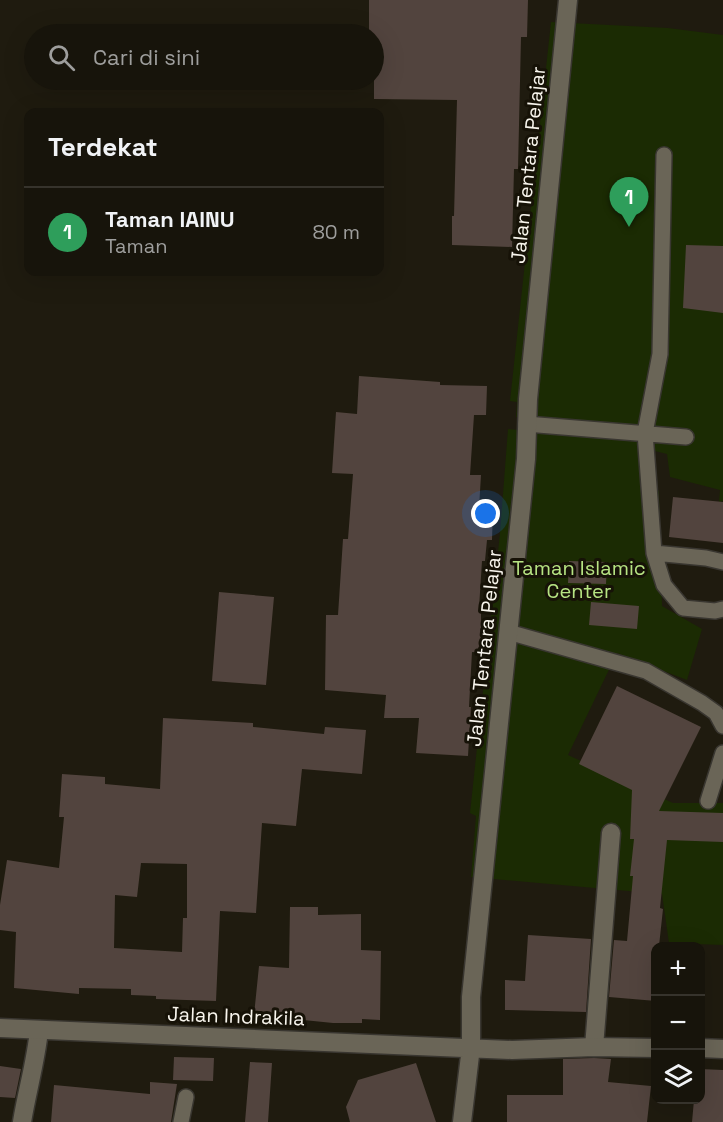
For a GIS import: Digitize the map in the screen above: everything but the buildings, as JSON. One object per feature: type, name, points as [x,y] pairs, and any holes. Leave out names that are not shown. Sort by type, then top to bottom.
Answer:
[{"type":"main road","name":"Jalan Tentara Pelajar","points":[[462,1122],[471,1047],[471,997],[526,459],[526,424],[568,0]]},
{"type":"main road","points":[[594,1047],[611,832]]},
{"type":"main road","name":"Jalan Indrakila","points":[[0,1028],[512,1050],[651,1048]]},
{"type":"main road","points":[[22,1122],[28,1084],[37,1052],[39,1030]]},
{"type":"main road","points":[[705,1048],[723,1049]]},
{"type":"lane","points":[[664,155],[660,354],[645,434],[654,553],[664,585],[683,608],[715,611],[723,609]]},
{"type":"lane","points":[[526,424],[686,437]]},
{"type":"lane","points":[[654,553],[723,562]]},
{"type":"lane","points":[[508,632],[646,670],[702,702],[716,713],[723,726]]},
{"type":"lane","points":[[708,801],[723,753]]},
{"type":"lane","points":[[181,1122],[186,1097]]},
{"type":"green space","name":"Taman Islamic Center","points":[[551,22],[668,28],[723,35],[723,501],[719,502],[720,490],[670,477],[667,454],[639,447],[659,492],[662,606],[702,629],[687,680],[617,653],[568,755],[673,803],[723,803],[723,945],[705,944],[705,942],[669,942],[662,894],[471,877],[476,816],[470,813],[500,533],[508,429],[598,437],[516,417],[517,402],[510,401]]},
{"type":"place","name":"Taman IAINU","points":[[629,227]]}]
